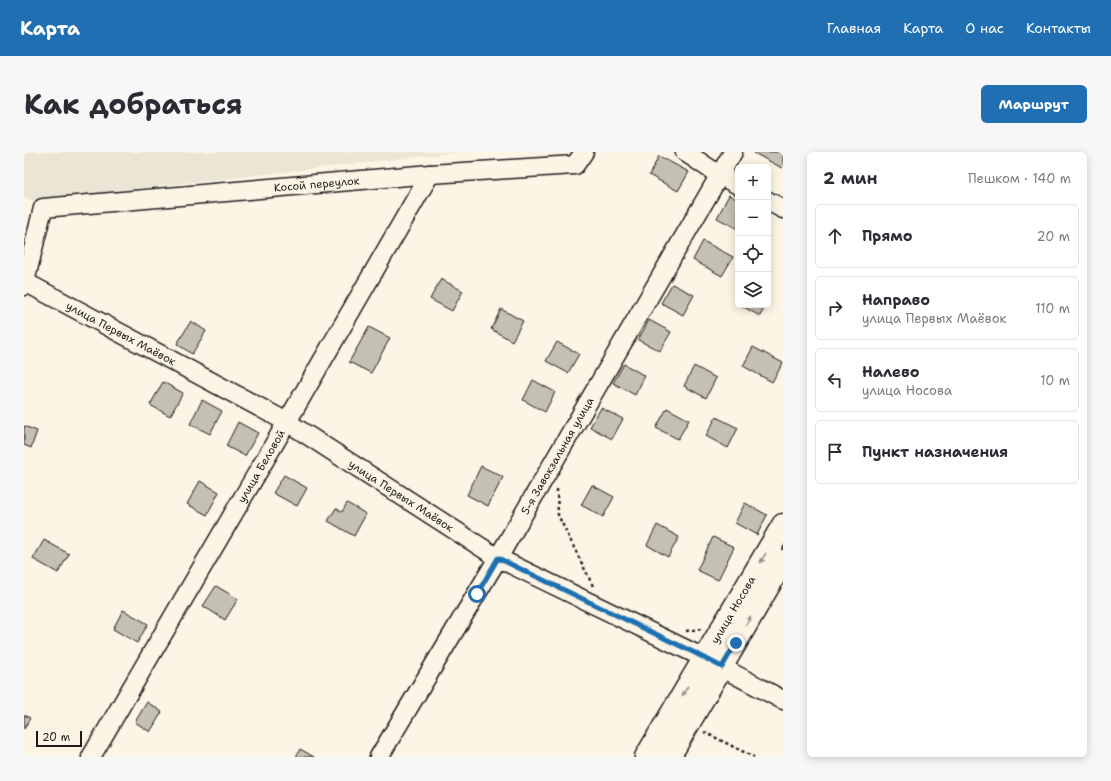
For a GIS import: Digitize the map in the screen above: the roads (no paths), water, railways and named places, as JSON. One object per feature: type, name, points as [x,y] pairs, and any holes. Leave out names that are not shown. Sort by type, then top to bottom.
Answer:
[{"type":"main road","name":"улица Носова","points":[[669,757],[713,662],[783,525]]},
{"type":"main road","name":"улица Носова","points":[[646,757],[783,561]]},
{"type":"street","name":"Косой переулок","points":[[24,284],[43,208],[430,174],[575,165],[584,152]]},
{"type":"street","points":[[684,152],[719,175],[735,183]]},
{"type":"street","name":"5-я Завокзальная улица","points":[[379,757],[498,558],[733,152]]},
{"type":"street","name":"улица Беловой","points":[[91,757],[430,174]]},
{"type":"street","points":[[771,203],[783,209]]},
{"type":"street","name":"улица Первых Маёвок","points":[[24,284],[287,422],[498,558],[713,662],[783,700]]}]
